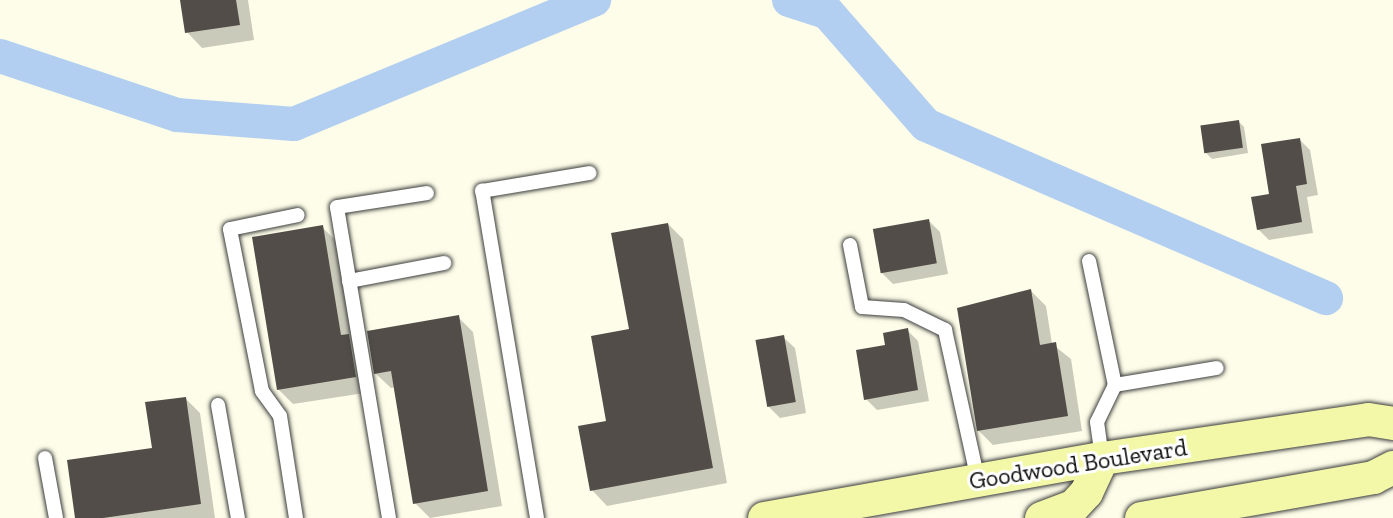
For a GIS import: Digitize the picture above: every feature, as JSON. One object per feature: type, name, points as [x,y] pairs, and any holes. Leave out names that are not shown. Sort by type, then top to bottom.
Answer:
[{"type":"main road","name":"Goodwood Boulevard","points":[[764,518],[1102,458],[1368,419],[1393,423]]},
{"type":"main road","points":[[1041,518],[1073,506],[1086,492],[1102,458]]},
{"type":"main road","points":[[1141,518],[1373,477],[1393,467]]},
{"type":"lane","points":[[537,518],[482,191],[590,173]]},
{"type":"lane","points":[[389,518],[337,207],[426,193]]},
{"type":"lane","points":[[296,518],[280,416],[262,391],[230,229],[297,215]]},
{"type":"lane","points":[[850,245],[862,308],[904,310],[945,330],[978,480]]},
{"type":"lane","points":[[1089,261],[1115,385],[1096,422],[1102,458]]},
{"type":"lane","points":[[349,281],[444,263]]},
{"type":"lane","points":[[1115,385],[1217,368]]},
{"type":"lane","points":[[218,405],[238,518]]},
{"type":"lane","points":[[45,458],[56,518]]},
{"type":"building","points":[[180,0],[236,0],[240,25],[185,33]]},
{"type":"building","points":[[1239,120],[1243,148],[1204,153],[1200,125]]},
{"type":"building","points":[[1300,138],[1307,184],[1296,186],[1302,222],[1257,230],[1251,197],[1269,194],[1261,144]]},
{"type":"building","points":[[929,219],[937,263],[881,273],[873,229]]},
{"type":"building","points":[[668,223],[713,468],[590,491],[578,426],[606,421],[591,336],[629,329],[611,233]]},
{"type":"building","points":[[323,225],[341,335],[349,334],[356,377],[277,390],[252,237]]},
{"type":"building","points":[[1031,289],[1040,345],[1056,342],[1068,416],[977,431],[957,308]]},
{"type":"building","points":[[459,315],[488,491],[413,504],[391,371],[374,374],[367,331]]},
{"type":"building","points":[[908,328],[918,390],[864,400],[856,350],[885,345],[883,333]]},
{"type":"building","points":[[784,335],[796,402],[767,407],[755,340]]},
{"type":"building","points":[[186,397],[201,504],[103,518],[75,518],[67,460],[152,448],[145,402]]},
{"type":"waterway","points":[[0,56],[177,115],[294,124],[594,0]]},
{"type":"waterway","points":[[789,0],[827,12],[926,125],[1326,298]]}]
